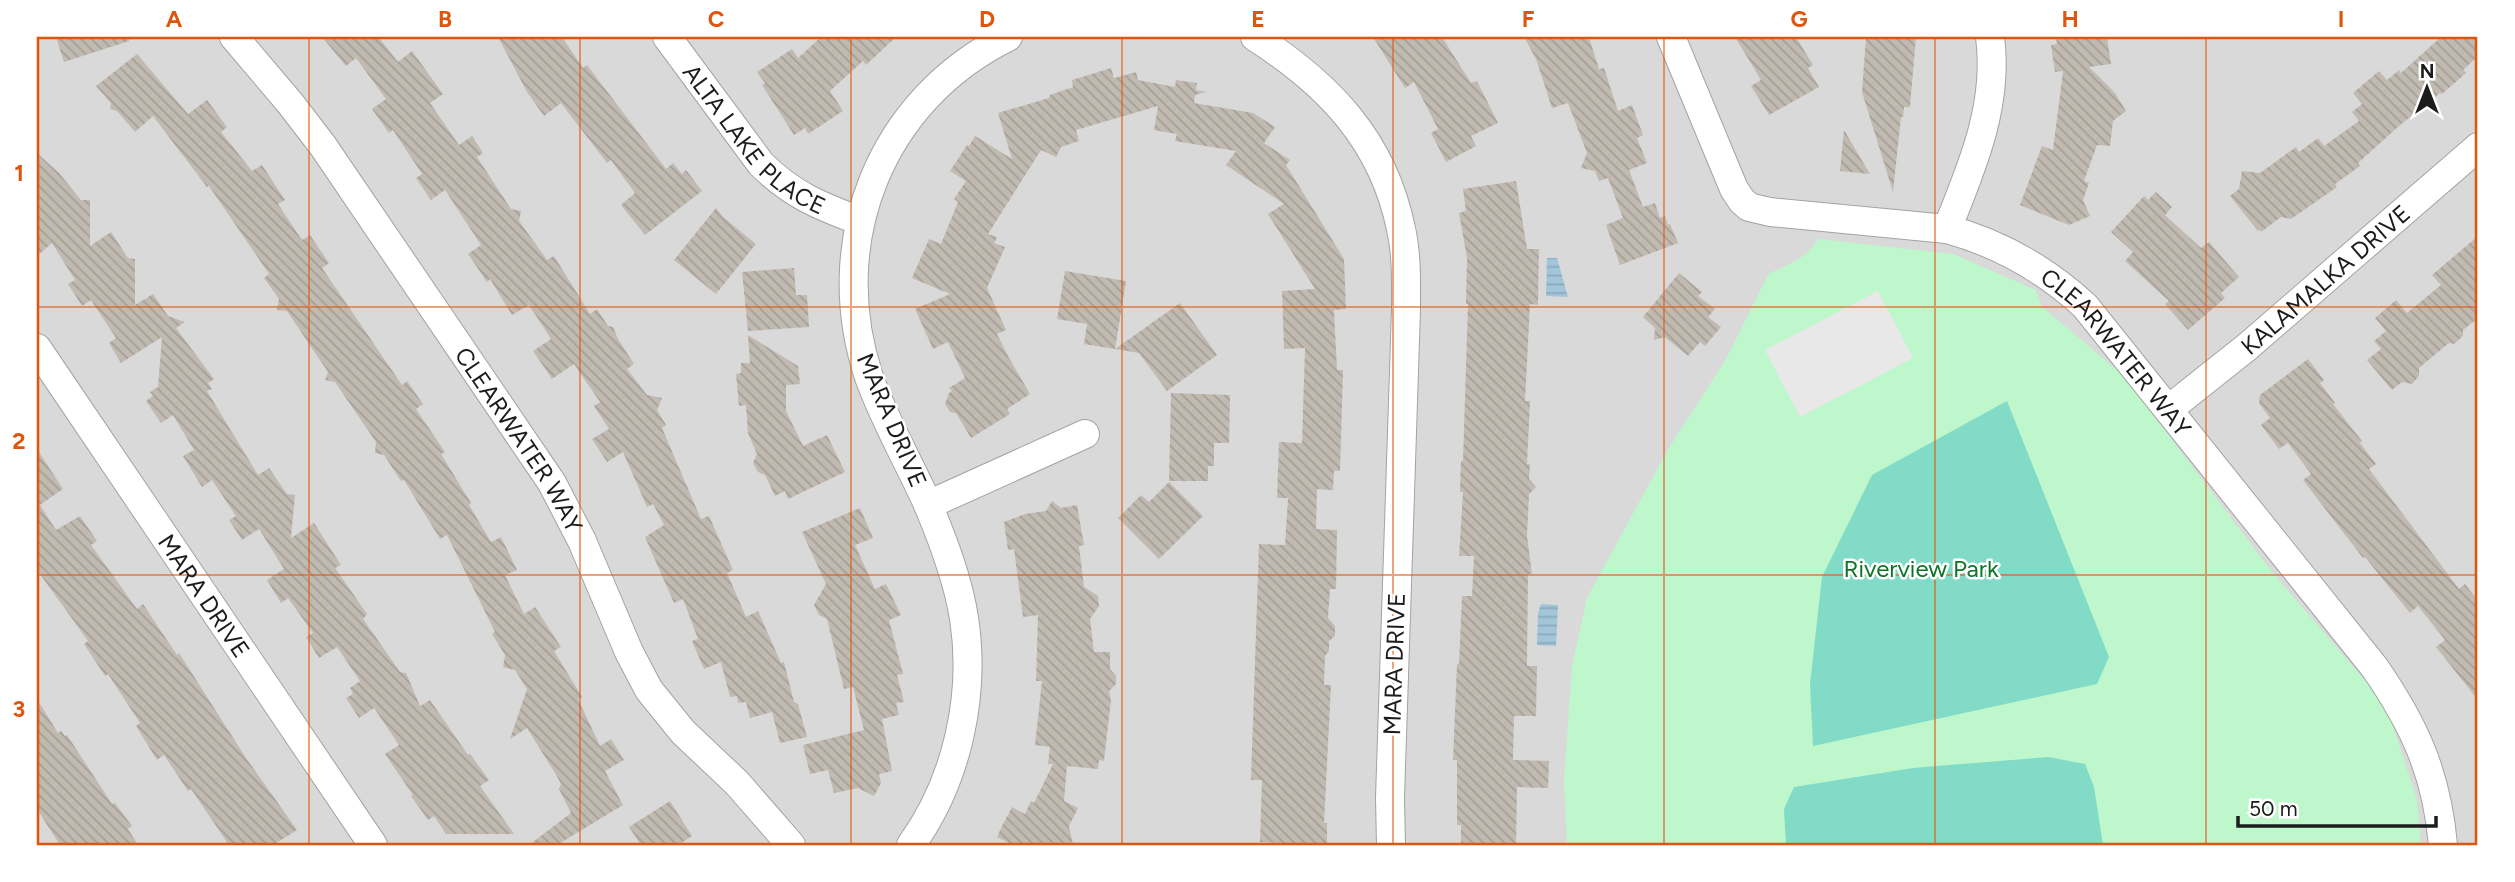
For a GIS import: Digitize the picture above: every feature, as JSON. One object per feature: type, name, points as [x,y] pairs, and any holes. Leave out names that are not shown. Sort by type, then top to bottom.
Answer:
[{"type":"street","name":"CLEARWATER WAY","points":[[234,37],[315,135],[552,483],[577,531],[629,652],[649,690],[682,732],[747,794],[791,845]]},
{"type":"street","name":"ALTA LAKE PLACE","points":[[667,37],[775,179],[809,201],[860,221]]},
{"type":"street","name":"MARA DRIVE","points":[[911,845],[933,811],[947,776],[961,725],[967,687],[966,636],[959,594],[946,550],[928,505],[878,401],[863,356],[855,311],[854,287],[860,221],[879,167],[912,113],[965,62],[1008,37]]},
{"type":"street","name":"MARA DRIVE","points":[[1255,37],[1309,74],[1353,120],[1383,173],[1401,228],[1406,267],[1406,310],[1390,784],[1391,845]]},
{"type":"street","name":"CLEARWATER WAY","points":[[1671,37],[1728,176],[1742,201],[1749,206],[1770,212],[1947,229],[1972,236],[2007,252],[2085,306],[2394,695],[2410,721],[2437,793],[2443,845]]},
{"type":"street","points":[[1947,229],[1985,124],[1993,69],[1990,37]]},
{"type":"street","name":"KALAMALKA DRIVE","points":[[2169,409],[2247,347],[2478,147]]},
{"type":"street","name":"MARA DRIVE","points":[[37,348],[373,845]]},
{"type":"street","points":[[928,505],[1085,434]]},
{"type":"shaded area","points":[[37,37],[2478,37],[2478,845],[37,845]]},
{"type":"shaded area","points":[[1547,258],[1557,258],[1568,297],[1546,296]]},
{"type":"shaded area","points":[[1878,291],[1913,358],[1800,417],[1765,350]]},
{"type":"shaded area","points":[[1541,604],[1558,605],[1556,646],[1537,645],[1538,613]]},
{"type":"green space","name":"Riverview Park","points":[[1818,239],[1953,254],[2036,290],[2041,306],[2123,375],[2272,572],[2386,705],[2417,800],[2421,845],[1567,845],[1564,780],[1572,666],[1587,598],[1667,451],[1726,359],[1769,273],[1803,256]]},
{"type":"green space","points":[[2007,401],[2109,657],[2097,684],[1813,746],[1810,684],[1822,577],[1872,475]]},
{"type":"green space","points":[[2048,757],[2085,764],[2094,787],[2103,845],[1786,845],[1784,809],[1794,787],[1913,768]]},
{"type":"building","points":[[56,37],[129,37],[129,41],[64,62]]},
{"type":"building","points":[[322,37],[384,37],[380,39],[398,62],[412,51],[443,94],[430,103],[459,145],[472,136],[483,153],[477,157],[511,209],[521,211],[519,221],[547,260],[554,256],[590,314],[597,309],[608,326],[613,327],[634,364],[627,369],[647,395],[662,398],[657,410],[666,425],[662,428],[701,519],[709,516],[733,570],[727,573],[746,617],[758,611],[781,663],[784,662],[794,702],[798,704],[807,737],[780,743],[772,712],[750,718],[746,702],[738,703],[737,696],[730,697],[721,662],[704,669],[692,641],[698,639],[683,599],[674,603],[645,537],[664,525],[653,504],[647,507],[623,452],[607,462],[592,439],[609,429],[594,406],[600,402],[574,364],[552,379],[533,351],[551,339],[529,305],[512,315],[490,279],[487,282],[468,254],[481,245],[445,190],[431,200],[416,178],[422,174],[393,130],[389,133],[372,109],[386,99],[356,58],[346,66]]},
{"type":"building","points":[[498,37],[562,37],[583,68],[587,65],[666,169],[673,163],[682,174],[686,170],[702,191],[645,235],[621,205],[635,193],[611,160],[607,163],[561,103],[544,116],[527,92]]},
{"type":"building","points":[[821,37],[896,37],[866,65],[863,61],[830,91],[843,111],[808,134],[805,128],[794,135],[762,85],[765,83],[757,72],[792,49],[798,58]]},
{"type":"building","points":[[1373,37],[1442,37],[1471,83],[1477,81],[1498,123],[1471,136],[1476,146],[1446,162],[1431,133],[1438,129],[1414,82],[1405,88]]},
{"type":"building","points":[[1524,37],[1589,37],[1599,69],[1604,68],[1618,111],[1632,105],[1643,135],[1637,138],[1647,163],[1629,170],[1643,207],[1655,203],[1660,218],[1665,216],[1678,243],[1620,265],[1606,225],[1623,218],[1608,178],[1599,181],[1595,171],[1581,168],[1587,153],[1568,103],[1552,108],[1536,59]]},
{"type":"building","points":[[1735,37],[1796,37],[1813,65],[1808,68],[1819,87],[1769,115],[1751,86],[1761,80]]},
{"type":"building","points":[[1866,37],[1916,37],[1910,107],[1904,107],[1901,117],[1893,192],[1862,92]]},
{"type":"building","points":[[2056,37],[2107,37],[2111,64],[2089,67],[2115,93],[2126,111],[2113,121],[2110,146],[2097,145],[2084,181],[2089,183],[2083,200],[2090,216],[2069,225],[2020,205],[2042,146],[2053,150],[2063,71],[2055,72],[2051,45],[2057,44]]},
{"type":"building","points":[[2441,37],[2478,37],[2478,56],[2463,70],[2466,73],[2399,126],[2358,163],[2360,166],[2335,184],[2337,187],[2291,219],[2281,217],[2261,232],[2259,229],[2258,231],[2230,196],[2239,189],[2242,171],[2260,173],[2296,147],[2299,152],[2318,138],[2324,146],[2359,121],[2352,112],[2362,104],[2353,93],[2379,71],[2387,80],[2399,70],[2401,73]]},
{"type":"building","points":[[137,54],[188,114],[207,100],[227,127],[221,132],[252,171],[262,165],[285,200],[278,204],[302,240],[310,235],[329,263],[322,268],[402,385],[407,381],[423,404],[416,409],[445,452],[441,454],[471,503],[469,505],[491,542],[501,537],[517,570],[505,575],[524,614],[535,607],[561,647],[554,651],[582,697],[578,699],[600,746],[611,739],[624,760],[605,771],[623,805],[557,845],[529,845],[571,813],[559,789],[561,784],[527,728],[510,739],[527,689],[515,670],[503,667],[505,655],[492,634],[495,632],[447,535],[440,539],[404,480],[401,481],[384,455],[375,453],[376,442],[335,382],[325,380],[328,372],[287,311],[277,310],[279,299],[264,278],[269,274],[209,186],[207,187],[153,116],[135,132],[117,111],[110,109],[111,103],[96,86]]},
{"type":"building","points":[[1111,68],[1114,78],[1136,72],[1138,80],[1175,87],[1176,80],[1197,83],[1196,90],[1206,92],[1195,95],[1194,103],[1253,113],[1275,127],[1264,143],[1290,160],[1286,165],[1344,259],[1346,309],[1334,310],[1337,370],[1343,370],[1340,471],[1334,471],[1333,490],[1317,489],[1316,529],[1337,530],[1336,589],[1330,589],[1328,618],[1335,626],[1335,636],[1329,641],[1329,651],[1325,656],[1324,685],[1331,685],[1324,823],[1327,823],[1327,845],[1260,842],[1262,780],[1251,780],[1259,544],[1285,545],[1288,498],[1277,498],[1279,442],[1302,443],[1305,348],[1284,349],[1282,291],[1315,289],[1268,214],[1284,204],[1226,165],[1236,151],[1175,141],[1177,134],[1154,130],[1158,106],[1076,130],[1079,141],[1061,147],[1056,157],[1041,150],[988,234],[997,237],[994,243],[1005,247],[987,288],[1006,330],[997,334],[1030,394],[1007,409],[1010,414],[971,438],[956,413],[950,412],[945,404],[952,391],[949,388],[965,378],[948,342],[933,349],[915,309],[950,294],[912,278],[929,239],[941,244],[958,202],[954,199],[966,181],[950,171],[967,145],[969,146],[975,136],[1012,159],[998,113],[1049,98],[1050,95],[1073,87],[1072,80]]},
{"type":"building","points":[[1844,130],[1870,174],[1840,171]]},
{"type":"building","points":[[37,153],[59,173],[81,200],[90,200],[90,246],[111,232],[128,258],[135,259],[135,305],[153,294],[168,316],[185,322],[176,328],[214,379],[208,383],[212,389],[207,391],[258,475],[269,468],[287,494],[295,495],[291,538],[314,523],[341,565],[335,568],[367,614],[363,619],[400,672],[406,673],[420,706],[430,700],[489,780],[480,786],[514,834],[446,834],[434,816],[428,820],[411,796],[413,795],[385,754],[399,745],[374,708],[359,718],[346,698],[353,694],[350,688],[360,681],[337,647],[319,658],[306,637],[313,633],[288,598],[281,603],[267,580],[284,569],[259,529],[242,540],[229,520],[236,516],[212,480],[202,487],[183,456],[194,450],[173,415],[161,423],[146,401],[153,396],[150,392],[158,387],[162,337],[121,363],[109,343],[116,338],[91,300],[82,306],[68,284],[75,280],[52,243],[37,256]]},
{"type":"building","points":[[1516,181],[1527,249],[1539,249],[1538,305],[1530,304],[1525,401],[1530,401],[1527,464],[1530,464],[1529,479],[1536,487],[1529,494],[1527,536],[1532,574],[1528,574],[1527,666],[1537,666],[1536,716],[1514,716],[1513,760],[1549,761],[1548,788],[1517,787],[1516,845],[1461,845],[1461,825],[1457,825],[1457,760],[1453,760],[1457,664],[1462,596],[1472,596],[1474,556],[1459,556],[1468,304],[1467,258],[1459,213],[1466,211],[1463,189]]},
{"type":"building","points":[[2156,192],[2172,207],[2165,215],[2201,248],[2209,242],[2239,277],[2221,293],[2225,298],[2188,330],[2165,304],[2169,301],[2125,261],[2133,252],[2111,232],[2144,196],[2148,200]]},
{"type":"building","points":[[716,208],[756,244],[716,294],[674,260]]},
{"type":"building","points":[[2478,236],[2478,318],[2463,330],[2463,336],[2454,344],[2449,343],[2419,368],[2419,376],[2412,384],[2402,382],[2392,390],[2367,360],[2381,349],[2374,341],[2386,331],[2375,318],[2396,300],[2407,313],[2441,285],[2432,275]]},
{"type":"building","points":[[794,268],[796,295],[807,295],[809,327],[748,331],[742,272]]},
{"type":"building","points":[[1065,271],[1126,281],[1115,349],[1084,344],[1087,324],[1057,319]]},
{"type":"building","points":[[1679,273],[1702,292],[1698,296],[1715,309],[1708,317],[1721,327],[1705,346],[1700,342],[1688,356],[1665,337],[1654,340],[1655,328],[1643,317]]},
{"type":"building","points":[[1180,303],[1217,355],[1167,391],[1139,353],[1115,349]]},
{"type":"building","points":[[748,335],[798,366],[800,384],[786,385],[786,411],[803,446],[827,435],[845,472],[788,499],[785,491],[775,496],[765,475],[758,472],[753,463],[757,454],[748,433],[746,405],[739,406],[736,374],[741,373],[741,363],[750,363]]},
{"type":"building","points":[[2308,359],[2324,380],[2320,383],[2335,403],[2333,404],[2376,464],[2369,469],[2459,589],[2465,584],[2478,601],[2478,700],[2436,647],[2445,640],[2418,606],[2410,613],[2365,557],[2363,558],[2303,480],[2311,474],[2288,443],[2279,449],[2261,425],[2270,418],[2259,403],[2260,395]]},
{"type":"building","points":[[1171,393],[1230,395],[1229,443],[1214,443],[1214,466],[1208,466],[1208,481],[1169,481]]},
{"type":"building","points":[[37,449],[63,489],[40,505],[56,530],[80,516],[97,541],[91,545],[137,609],[143,604],[177,655],[179,653],[246,758],[297,830],[273,845],[229,845],[164,755],[157,760],[136,726],[140,723],[108,674],[105,676],[84,644],[88,641],[37,570]]},
{"type":"building","points":[[1169,482],[1203,516],[1159,559],[1118,518],[1141,495],[1149,502]]},
{"type":"building","points":[[1052,501],[1061,508],[1077,505],[1084,545],[1079,546],[1084,587],[1098,596],[1099,606],[1090,619],[1094,652],[1110,652],[1110,669],[1116,676],[1116,684],[1109,691],[1111,700],[1104,761],[1099,760],[1098,769],[1067,766],[1064,801],[1078,808],[1069,826],[1073,845],[1013,845],[997,837],[1002,826],[1012,807],[1025,814],[1031,801],[1034,803],[1053,764],[1048,764],[1050,747],[1035,745],[1042,681],[1036,681],[1038,615],[1023,617],[1014,549],[1008,550],[1004,522],[1025,514],[1046,511]]},
{"type":"building","points":[[860,508],[873,538],[855,545],[875,589],[886,584],[901,615],[889,620],[903,674],[897,675],[904,702],[896,703],[899,715],[882,719],[892,771],[879,774],[881,783],[874,796],[858,788],[834,793],[828,770],[810,774],[803,745],[864,730],[853,687],[844,689],[827,619],[819,615],[814,605],[826,584],[802,532]]},
{"type":"building","points":[[37,699],[58,733],[61,731],[67,735],[112,804],[115,803],[132,826],[128,829],[138,845],[60,845],[37,809]]},
{"type":"building","points":[[670,801],[692,836],[678,845],[641,845],[629,827]]}]
